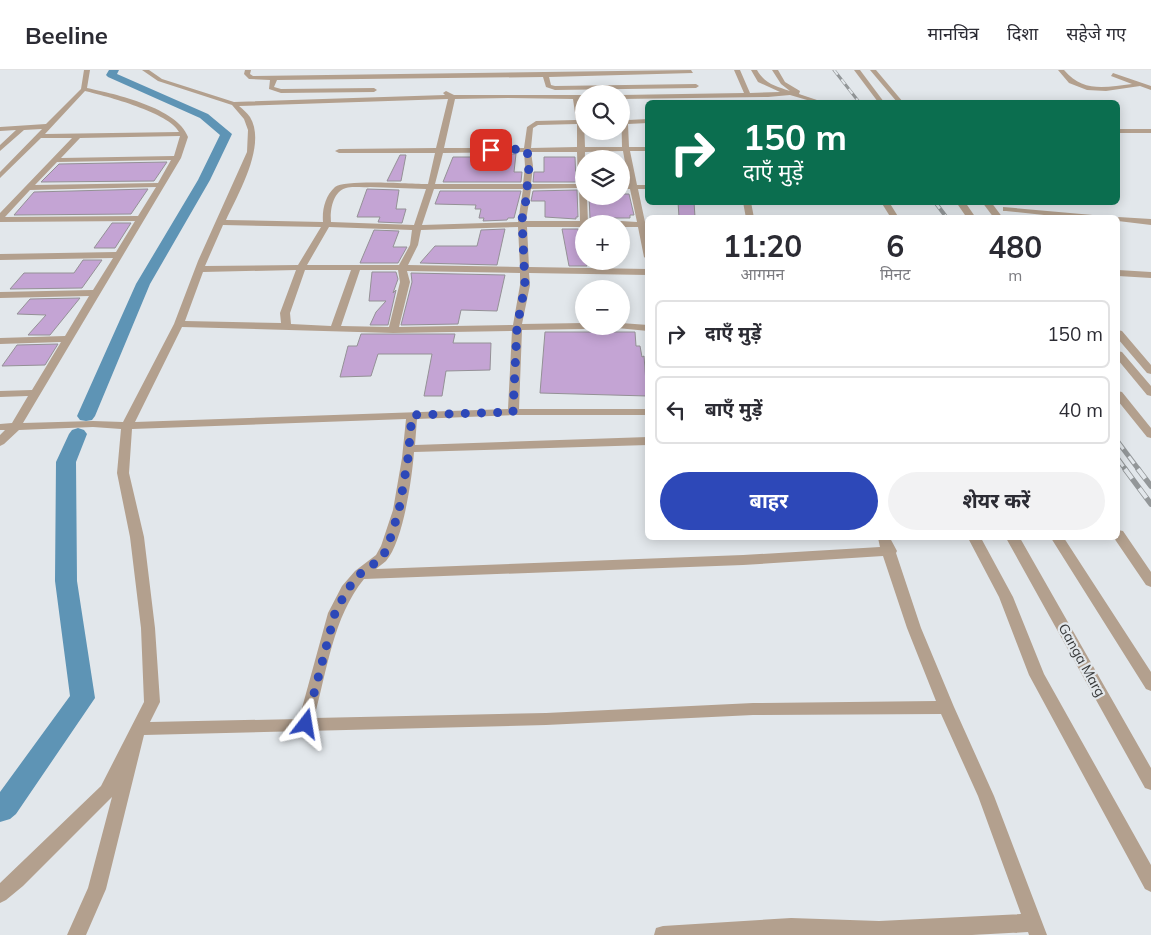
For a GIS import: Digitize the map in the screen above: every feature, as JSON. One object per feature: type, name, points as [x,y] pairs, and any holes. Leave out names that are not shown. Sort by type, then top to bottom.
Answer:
[{"type":"street","points":[[0,176],[84,89],[87,70]]},
{"type":"street","points":[[145,70],[160,80],[234,104],[318,100],[575,97]]},
{"type":"street","points":[[248,70],[247,74],[251,78],[376,76],[426,72],[502,72],[546,75],[691,71],[700,95]]},
{"type":"street","points":[[737,70],[748,95]]},
{"type":"street","points":[[754,70],[760,81],[812,100]]},
{"type":"street","points":[[775,70],[782,83],[813,100]]},
{"type":"street","points":[[857,70],[880,100]]},
{"type":"street","points":[[873,70],[898,100]]},
{"type":"street","points":[[1061,70],[1072,83],[1086,87],[1100,88],[1143,84]]},
{"type":"street","points":[[546,75],[548,86],[556,88],[696,86]]},
{"type":"street","points":[[1113,75],[1151,88]]},
{"type":"street","points":[[368,90],[376,76]]},
{"type":"street","points":[[274,78],[272,88],[281,91],[386,90]]},
{"type":"street","points":[[0,442],[15,427],[177,158],[184,137],[179,127],[147,110],[108,95],[84,89]]},
{"type":"street","points":[[422,90],[443,92],[452,98]]},
{"type":"street","points":[[630,97],[672,99],[700,95],[791,94],[798,92]]},
{"type":"street","points":[[721,95],[723,100]]},
{"type":"street","points":[[393,330],[405,282],[402,269],[414,245],[417,228],[431,186],[438,150],[452,98]]},
{"type":"street","points":[[0,894],[17,880],[107,791],[152,702],[148,628],[137,537],[123,474],[127,426],[179,324],[199,268],[251,152],[252,130],[247,118],[234,104]]},
{"type":"street","points":[[630,122],[645,121]]},
{"type":"street","points":[[513,412],[517,327],[525,285],[522,224],[528,186],[529,166],[527,149],[532,125],[575,122]]},
{"type":"street","points":[[1120,125],[1151,124]]},
{"type":"street","points":[[0,129],[49,126]]},
{"type":"street","points":[[0,149],[22,128]]},
{"type":"street","points":[[1120,131],[1151,131]]},
{"type":"street","points":[[39,136],[183,134]]},
{"type":"street","points":[[0,219],[78,135]]},
{"type":"street","points":[[339,151],[580,150],[581,140]]},
{"type":"street","points":[[625,140],[626,150],[645,149]]},
{"type":"street","points":[[54,160],[177,158]]},
{"type":"street","points":[[630,171],[645,224],[630,224]]},
{"type":"street","points":[[28,188],[161,184]]},
{"type":"street","points":[[286,326],[284,313],[301,268],[327,224],[326,208],[338,189],[344,186],[575,186]]},
{"type":"street","points":[[633,187],[645,187]]},
{"type":"street","points":[[988,205],[997,215]]},
{"type":"street","points":[[1004,206],[1079,215]]},
{"type":"street","points":[[0,219],[140,218]]},
{"type":"street","points":[[1120,219],[1151,222]]},
{"type":"street","points":[[221,222],[417,228],[575,224]]},
{"type":"street","points":[[0,257],[118,255]]},
{"type":"street","points":[[199,268],[356,267],[524,270],[575,267]]},
{"type":"street","points":[[335,328],[356,267]]},
{"type":"street","points":[[627,270],[645,272]]},
{"type":"street","points":[[1120,273],[1151,274]]},
{"type":"street","points":[[0,295],[95,293]]},
{"type":"street","points":[[179,324],[393,330],[575,326]]},
{"type":"street","points":[[630,327],[645,328]]},
{"type":"street","points":[[1120,335],[1151,371]]},
{"type":"street","points":[[0,341],[68,338]]},
{"type":"street","points":[[1120,356],[1151,393]]},
{"type":"street","points":[[0,394],[35,393]]},
{"type":"street","points":[[1120,396],[1151,434]]},
{"type":"street","points":[[0,427],[93,424],[127,426],[513,412],[645,412]]},
{"type":"street","points":[[306,724],[335,613],[347,590],[360,574],[382,558],[388,546],[399,510],[409,449],[412,415]]},
{"type":"street","points":[[409,449],[645,441]]},
{"type":"street","points":[[1120,537],[1151,582]]},
{"type":"street","points":[[976,540],[1006,597],[1037,674],[1151,883]]},
{"type":"street","name":"Ganga Marg","points":[[1015,540],[1151,784]]},
{"type":"street","points":[[1059,540],[1151,685]]},
{"type":"street","points":[[360,574],[743,560],[887,544],[914,628],[986,796],[1035,929],[792,931],[663,935]]},
{"type":"street","points":[[138,730],[546,719],[753,709],[886,709],[946,706]]},
{"type":"street","points":[[76,935],[97,889],[138,730]]},
{"type":"building","points":[[486,154],[516,154],[514,172],[522,172],[521,182],[443,182],[453,157],[486,157]]},
{"type":"building","points":[[400,155],[406,155],[401,181],[387,181]]},
{"type":"building","points":[[544,157],[575,157],[575,182],[533,182],[534,172],[544,172]]},
{"type":"building","points":[[167,162],[154,181],[41,182],[59,164]]},
{"type":"building","points":[[148,189],[131,214],[14,215],[34,192]]},
{"type":"building","points":[[367,189],[399,190],[396,209],[406,209],[402,223],[378,222],[380,217],[357,217]]},
{"type":"building","points":[[575,190],[575,205],[578,205],[578,215],[575,215],[575,219],[545,217],[545,201],[531,201],[533,191]]},
{"type":"building","points":[[440,191],[521,191],[514,218],[483,221],[484,218],[479,218],[481,209],[475,209],[476,205],[435,204]]},
{"type":"building","points":[[630,198],[634,215],[630,215],[590,215],[589,205],[630,205]]},
{"type":"building","points":[[678,205],[694,205],[695,215],[679,215]]},
{"type":"building","points":[[112,223],[131,223],[115,248],[94,248]]},
{"type":"building","points":[[505,229],[497,265],[420,263],[435,246],[477,246],[481,230]]},
{"type":"building","points":[[562,229],[575,229],[575,266],[569,266]]},
{"type":"building","points":[[374,230],[399,231],[393,247],[407,247],[398,263],[360,263]]},
{"type":"building","points":[[83,260],[102,260],[82,288],[10,289],[24,273],[74,273]]},
{"type":"building","points":[[372,272],[396,272],[398,279],[393,293],[396,290],[388,325],[370,325],[376,312],[386,301],[369,301]]},
{"type":"building","points":[[411,273],[505,275],[497,311],[461,310],[458,324],[401,325],[412,282]]},
{"type":"building","points":[[80,298],[50,335],[28,335],[46,315],[17,314],[30,299]]},
{"type":"building","points":[[545,332],[575,332],[575,335],[630,335],[630,332],[635,332],[636,346],[640,346],[642,357],[644,356],[645,396],[540,393]]},
{"type":"building","points":[[361,334],[455,334],[453,343],[491,343],[490,370],[446,371],[442,396],[424,396],[432,354],[378,354],[371,376],[340,377],[348,346],[357,346]]},
{"type":"building","points":[[58,344],[45,365],[2,366],[17,345]]},
{"type":"waterway","points":[[86,416],[143,284],[204,180],[226,134],[204,116],[111,75],[114,70]]},
{"type":"waterway","points":[[0,810],[6,805],[83,698],[66,581],[66,462],[78,434]]},
{"type":"railway","points":[[834,70],[857,100]]},
{"type":"railway","points":[[937,205],[945,215]]},
{"type":"railway","points":[[1120,445],[1139,470]]},
{"type":"railway","points":[[1120,462],[1126,470]]},
{"type":"railway","points":[[1125,469],[1151,504]]},
{"type":"railway","points":[[1138,469],[1151,486]]},
{"type":"route","points":[[306,724],[335,613],[347,590],[360,574],[382,558],[388,546],[399,510],[408,458],[412,415],[513,412],[517,327],[525,285],[522,219],[529,166],[527,149],[491,150]]}]
